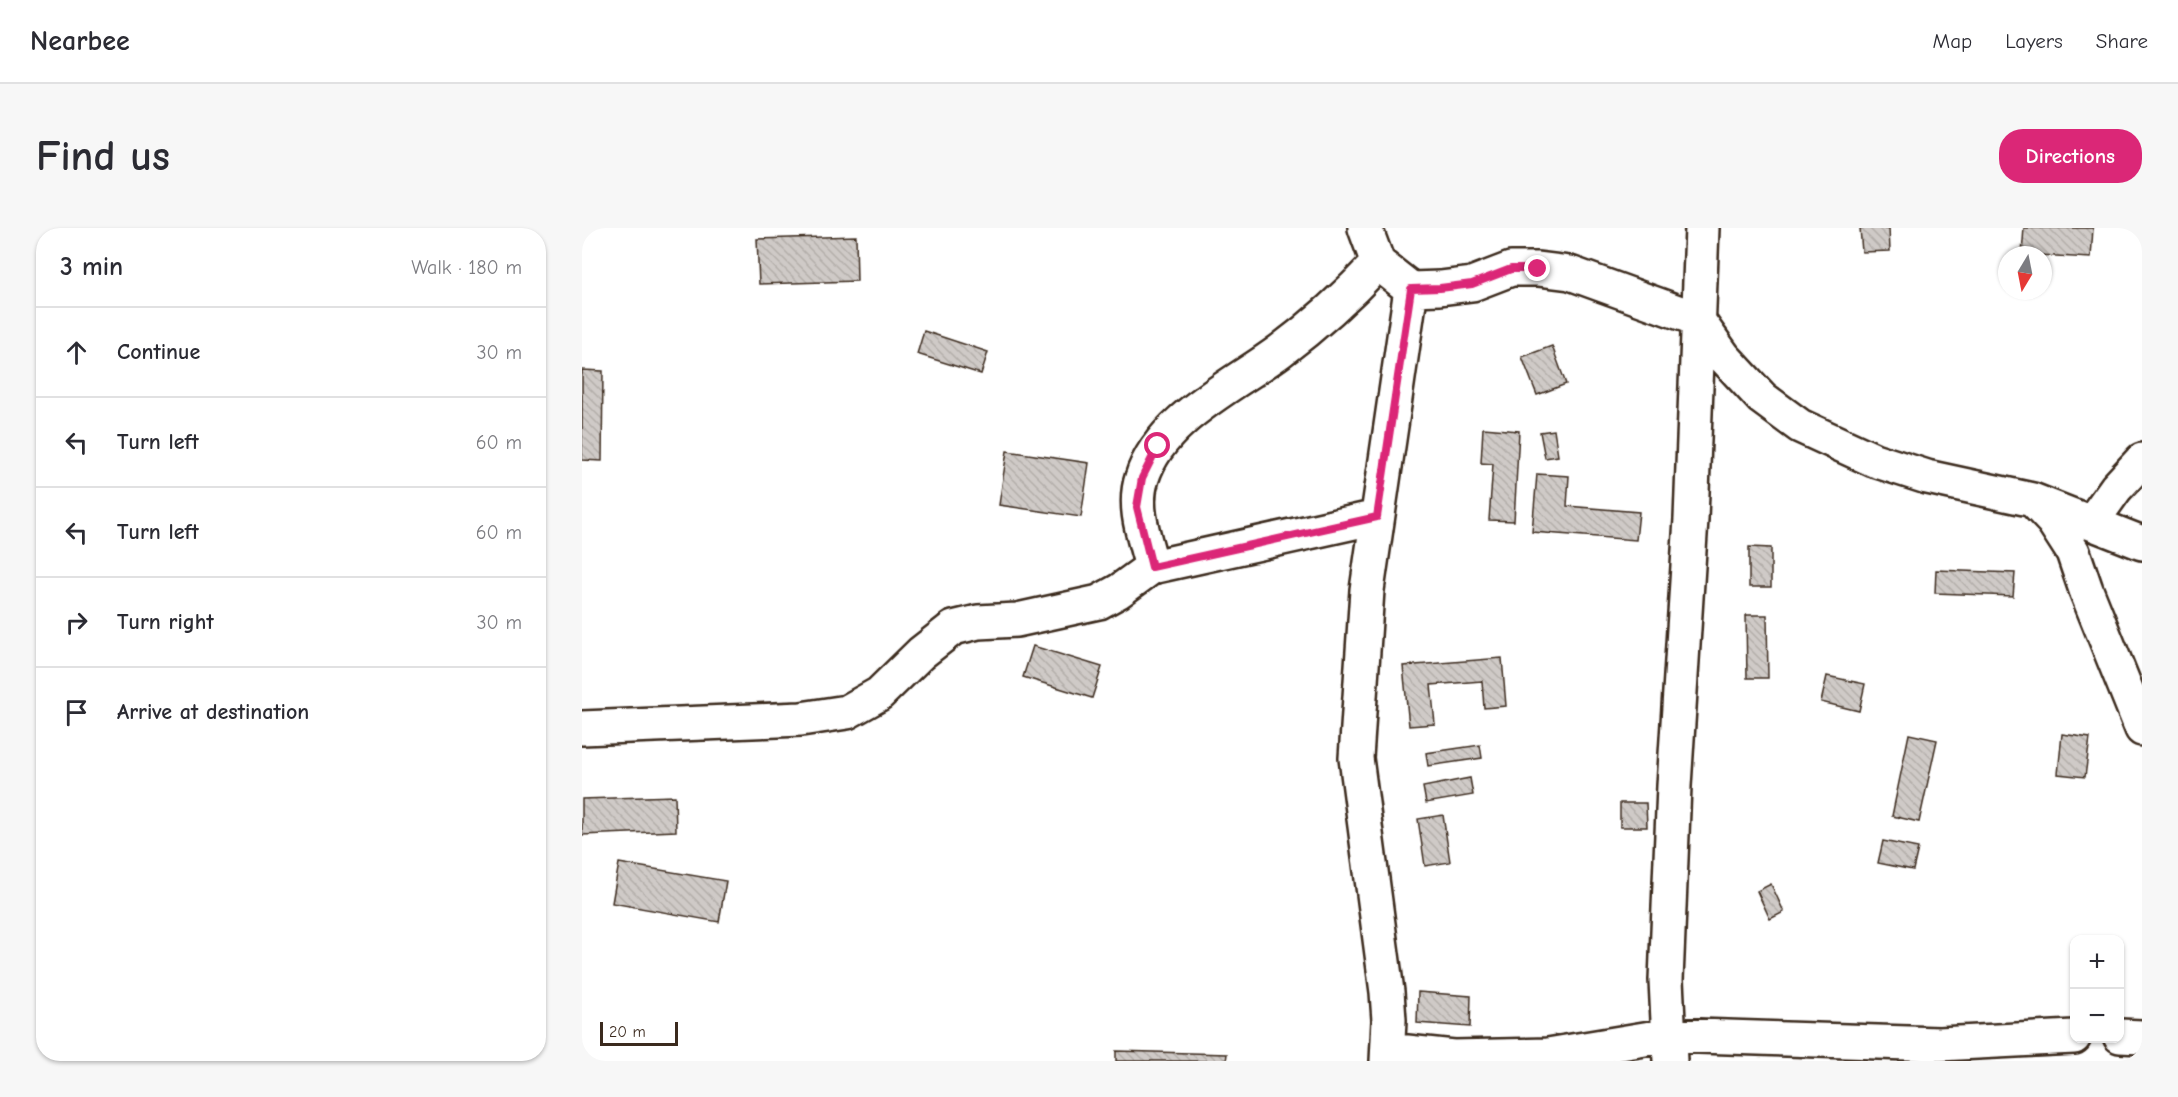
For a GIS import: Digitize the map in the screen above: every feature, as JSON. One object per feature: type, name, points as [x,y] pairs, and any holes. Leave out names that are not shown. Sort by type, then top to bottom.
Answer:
[{"type":"street","points":[[1365,228],[1378,263],[1411,289],[1472,284],[1511,269],[1538,269],[1570,273],[1697,319],[1724,357],[1762,398],[1800,426],[1874,460],[1927,477],[2033,500],[2142,543]]},
{"type":"street","points":[[1670,1048],[1666,980],[1674,786],[1691,519],[1702,228]]},
{"type":"street","points":[[1152,567],[1137,507],[1142,478],[1158,446],[1181,421],[1281,351],[1332,309],[1378,263]]},
{"type":"street","points":[[1411,289],[1367,590],[1356,758],[1387,992],[1389,1020],[1387,1055],[1462,1057],[1548,1055],[1670,1048],[1939,1044],[2070,1037]]},
{"type":"street","points":[[2091,523],[2116,488],[2142,460]]},
{"type":"street","points":[[2033,500],[2053,521],[2073,552],[2142,729]]},
{"type":"street","points":[[582,728],[801,719],[847,712],[879,694],[921,653],[953,628],[978,622],[1017,620],[1099,602],[1152,567],[1377,517]]},
{"type":"street","points":[[2124,1036],[2142,1037]]},
{"type":"building","points":[[1860,228],[1889,228],[1890,251],[1862,252]]},
{"type":"building","points":[[2024,228],[2093,228],[2091,258],[2052,256],[2052,246],[2023,246]]},
{"type":"building","points":[[856,236],[857,281],[759,284],[757,239]]},
{"type":"building","points":[[924,331],[988,352],[981,374],[917,354]]},
{"type":"building","points":[[1552,346],[1566,384],[1537,395],[1522,357]]},
{"type":"building","points":[[582,370],[603,371],[602,461],[582,460]]},
{"type":"building","points":[[1483,428],[1519,431],[1514,521],[1489,520],[1493,464],[1481,463]]},
{"type":"building","points":[[1554,430],[1558,456],[1545,458],[1540,432]]},
{"type":"building","points":[[1007,451],[1089,463],[1081,517],[999,505]]},
{"type":"building","points":[[1537,474],[1569,476],[1567,506],[1639,512],[1636,540],[1532,532]]},
{"type":"building","points":[[1749,547],[1771,548],[1771,587],[1749,587]]},
{"type":"building","points":[[1936,570],[2015,573],[2013,596],[1935,593]]},
{"type":"building","points":[[1746,615],[1767,615],[1768,678],[1747,678]]},
{"type":"building","points":[[1033,646],[1102,667],[1092,698],[1023,677]]},
{"type":"building","points":[[1502,658],[1506,706],[1484,708],[1482,681],[1431,685],[1435,724],[1409,726],[1403,666]]},
{"type":"building","points":[[1827,676],[1865,684],[1859,711],[1821,702]]},
{"type":"building","points":[[1909,734],[1937,740],[1919,822],[1892,816]]},
{"type":"building","points":[[2062,734],[2090,738],[2085,777],[2058,774]]},
{"type":"building","points":[[1480,745],[1482,758],[1428,766],[1426,753]]},
{"type":"building","points":[[1470,778],[1473,795],[1426,803],[1423,787]]},
{"type":"building","points":[[675,796],[676,831],[582,835],[582,799]]},
{"type":"building","points":[[1620,803],[1646,803],[1647,827],[1620,827]]},
{"type":"building","points":[[1443,815],[1450,862],[1425,866],[1418,819]]},
{"type":"building","points":[[1883,841],[1918,848],[1913,870],[1878,863]]},
{"type":"building","points":[[619,863],[726,881],[719,922],[612,903]]},
{"type":"building","points":[[1771,884],[1784,912],[1770,919],[1757,891]]},
{"type":"building","points":[[1418,992],[1471,996],[1470,1027],[1417,1023]]},
{"type":"building","points":[[1116,1051],[1227,1054],[1226,1061],[1116,1061]]},
{"type":"route","points":[[1158,446],[1142,478],[1137,507],[1152,567],[1377,517],[1411,289],[1472,284],[1511,269],[1538,269]]}]
